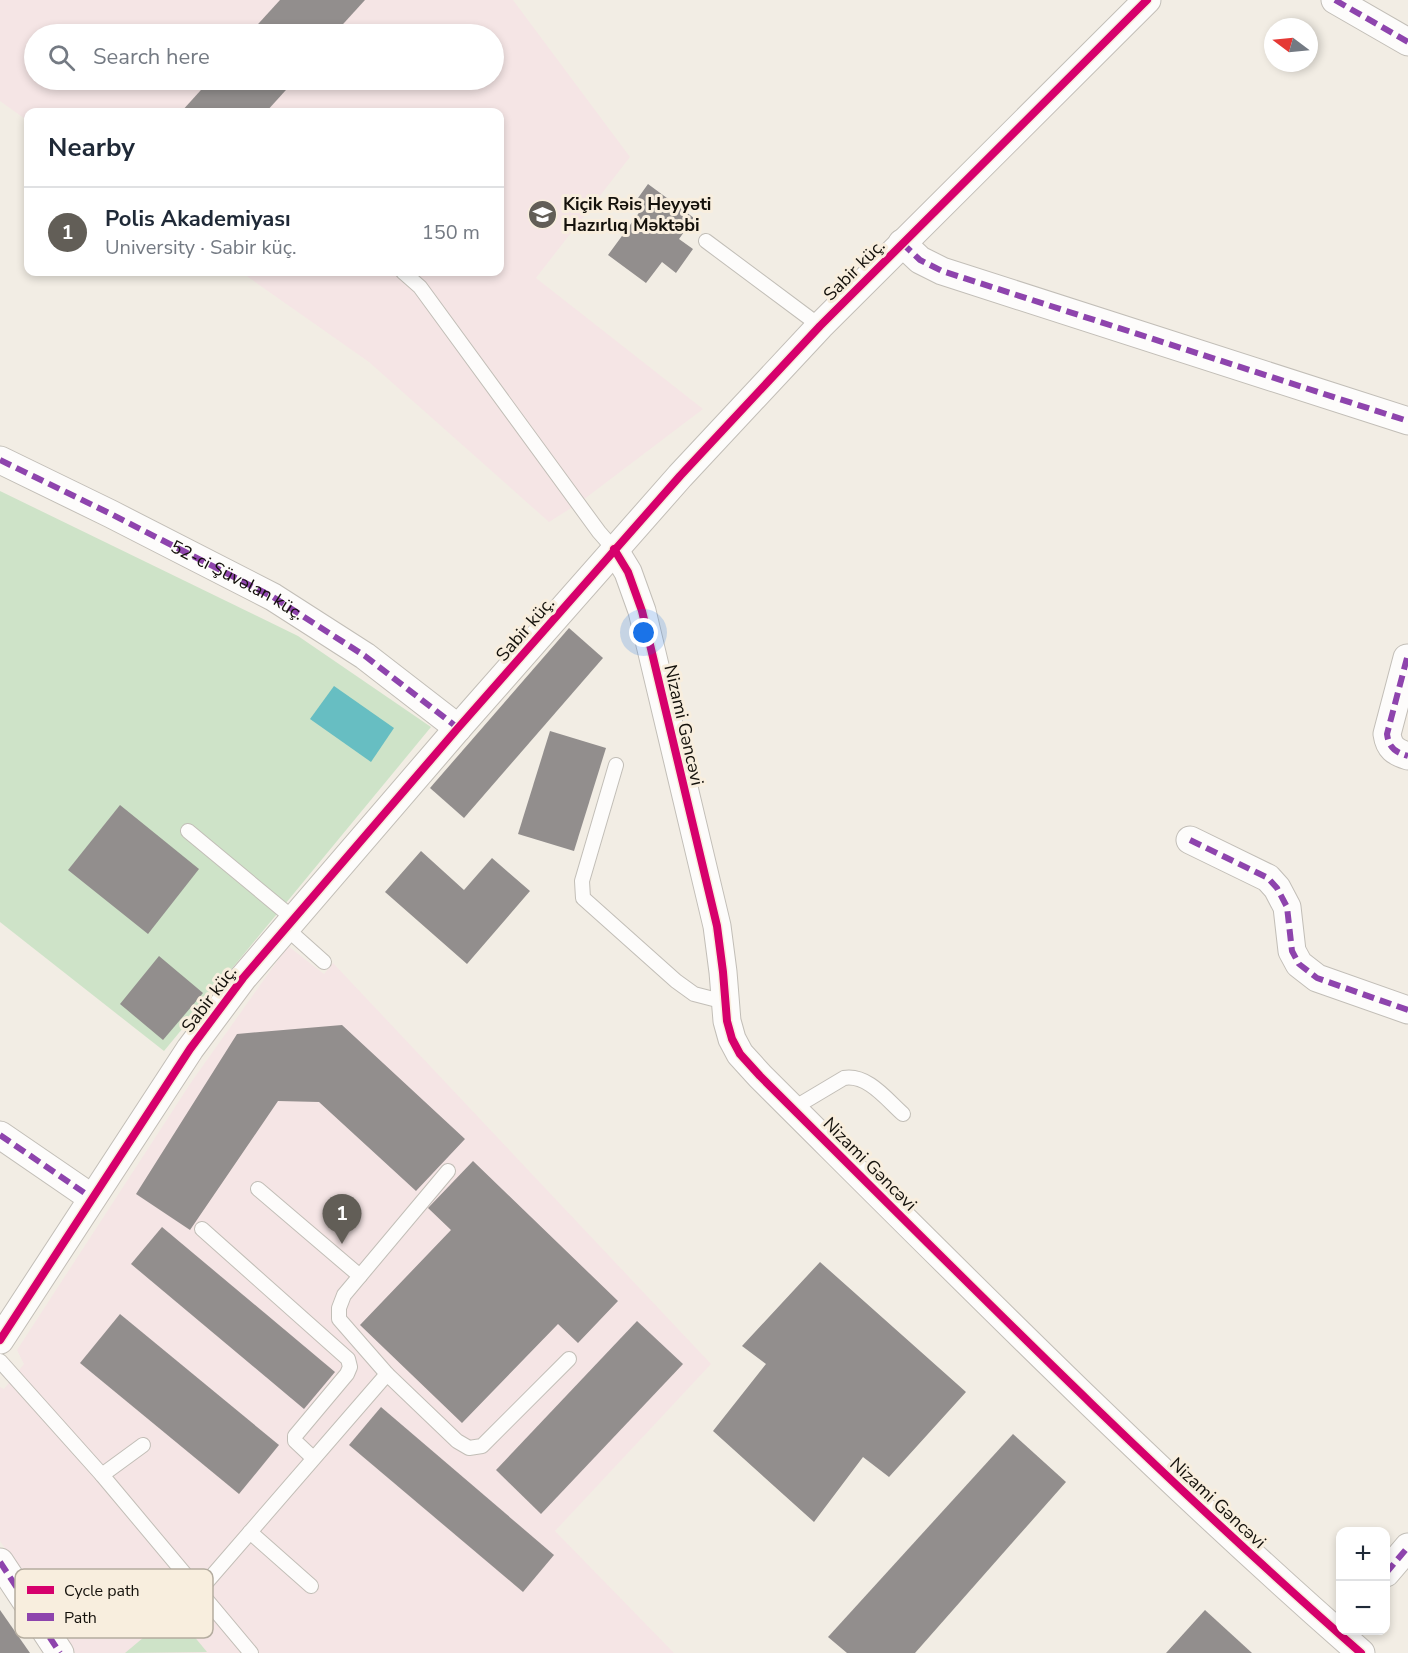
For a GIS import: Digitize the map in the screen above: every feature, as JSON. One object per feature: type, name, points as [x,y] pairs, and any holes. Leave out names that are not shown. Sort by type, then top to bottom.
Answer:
[{"type":"street","name":"Sabir küç.","points":[[0,1340],[163,1089],[219,1008],[290,924],[614,549],[820,326],[1147,0]]},
{"type":"street","points":[[1335,0],[1408,42]]},
{"type":"street","points":[[902,243],[920,260],[942,271],[1408,421]]},
{"type":"street","name":"52-ci Şüvəlan küç.","points":[[0,460],[273,597],[365,656],[458,728]]},
{"type":"street","name":"Nizami Gəncəvi","points":[[614,549],[628,572],[645,622],[717,926],[725,1002],[732,1039],[740,1054],[792,1109],[1057,1372],[1176,1485],[1336,1625]]},
{"type":"street","points":[[1407,658],[1387,734],[1389,744],[1397,752],[1408,756]]},
{"type":"street","points":[[1190,840],[1268,878],[1277,888],[1287,907],[1292,951],[1299,964],[1317,978],[1408,1010]]},
{"type":"street","points":[[0,1135],[92,1198]]},
{"type":"street","points":[[1390,1568],[1408,1547]]},
{"type":"street","points":[[0,1562],[15,1585]]},
{"type":"street","name":"Nizami Gəncəvi","points":[[1345,1635],[1361,1653]]},
{"type":"street","points":[[50,1638],[60,1653]]},
{"type":"lane","points":[[706,241],[820,326]]},
{"type":"lane","points":[[408,276],[420,287],[599,532],[614,549]]},
{"type":"lane","points":[[616,765],[582,881],[583,898],[676,981],[694,994],[725,1002]]},
{"type":"lane","points":[[188,831],[290,924],[324,962]]},
{"type":"lane","points":[[792,1109],[844,1078],[854,1077],[865,1080],[903,1114]]},
{"type":"lane","points":[[448,1171],[344,1295],[339,1308],[339,1319],[387,1374],[457,1441],[469,1448],[482,1446],[569,1359]]},
{"type":"lane","points":[[258,1189],[360,1276]]},
{"type":"lane","points":[[202,1229],[348,1359],[350,1367],[347,1374],[295,1436],[295,1441],[313,1458]]},
{"type":"lane","points":[[0,1361],[102,1475],[181,1569]]},
{"type":"lane","points":[[213,1575],[387,1374]]},
{"type":"lane","points":[[102,1475],[143,1445]]},
{"type":"lane","points":[[250,1532],[311,1586]]},
{"type":"lane","points":[[213,1608],[251,1653]]},
{"type":"shaded area","name":"Kiçik Rəis Heyyəti Hazırlıq Məktəbi","points":[[0,0],[513,0],[630,157],[536,278],[703,409],[579,503],[549,522],[369,362],[247,276],[504,276],[504,108],[24,108],[24,118],[0,101]]},
{"type":"shaded area","points":[[288,946],[324,974],[333,963],[711,1364],[555,1531],[674,1653],[75,1653],[65,1638],[213,1638],[213,1569],[19,1569],[0,1541],[0,1387],[4,1389],[24,1364],[17,1350],[192,1081]]},
{"type":"green space","points":[[0,491],[298,636],[431,727],[164,1051],[0,922]]},
{"type":"green space","points":[[143,1638],[195,1638],[207,1652],[125,1653]]},
{"type":"water","points":[[334,686],[394,728],[371,762],[310,719]]},
{"type":"building","points":[[280,0],[365,0],[343,24],[258,24]]},
{"type":"building","points":[[201,90],[286,90],[270,108],[185,108]]},
{"type":"building","points":[[648,184],[694,218],[679,239],[693,249],[676,273],[662,262],[646,283],[608,255],[641,210],[633,205]]},
{"type":"building","points":[[569,628],[603,658],[464,818],[430,788]]},
{"type":"building","points":[[550,731],[606,748],[574,851],[518,834]]},
{"type":"building","points":[[120,805],[199,869],[148,934],[68,870]]},
{"type":"building","points":[[421,851],[464,890],[492,858],[530,891],[467,964],[385,892]]},
{"type":"building","points":[[159,956],[203,993],[163,1040],[120,1004]]},
{"type":"building","points":[[342,1025],[465,1139],[416,1191],[319,1102],[278,1101],[190,1230],[136,1194],[237,1034]]},
{"type":"building","points":[[473,1161],[618,1301],[578,1343],[558,1324],[462,1423],[360,1325],[451,1230],[428,1208]]},
{"type":"building","points":[[162,1227],[335,1372],[304,1409],[131,1264]]},
{"type":"building","points":[[820,1262],[966,1392],[889,1477],[863,1457],[814,1522],[713,1431],[766,1364],[742,1346]]},
{"type":"building","points":[[120,1314],[279,1445],[239,1494],[80,1363]]},
{"type":"building","points":[[637,1321],[683,1364],[541,1514],[496,1470]]},
{"type":"building","points":[[381,1407],[554,1555],[523,1592],[349,1445]]},
{"type":"building","points":[[1013,1434],[1066,1482],[915,1653],[847,1653],[828,1637]]},
{"type":"building","points":[[0,1610],[15,1632],[15,1638],[20,1638],[30,1653],[0,1653]]},
{"type":"building","points":[[1205,1610],[1252,1653],[1166,1653]]},
{"type":"marked path","points":[[1335,0],[1408,42]]},
{"type":"marked path","points":[[902,243],[920,260],[942,271],[1408,421]]},
{"type":"marked path","points":[[0,460],[273,597],[365,656],[458,728]]},
{"type":"marked path","points":[[1407,658],[1387,734],[1393,749],[1408,756]]},
{"type":"marked path","points":[[1190,840],[1268,878],[1277,888],[1287,907],[1292,951],[1299,964],[1317,978],[1408,1010]]},
{"type":"marked path","points":[[0,1135],[92,1198]]},
{"type":"marked path","points":[[1390,1568],[1408,1547]]},
{"type":"marked path","points":[[0,1562],[15,1585]]},
{"type":"marked path","points":[[50,1638],[60,1653]]},
{"type":"cycle path","points":[[0,1340],[190,1049],[243,978],[458,728],[680,476],[820,326],[1147,0]]},
{"type":"cycle path","points":[[614,549],[628,572],[642,611],[717,926],[727,1021],[732,1039],[740,1054],[1131,1442],[1283,1584],[1361,1653]]},
{"type":"place","name":"Kiçik Rəis Heyyəti Hazırlıq Məktəbi","points":[[542,214]]},
{"type":"place","name":"Polis Akademiyası","points":[[342,1244]]}]
